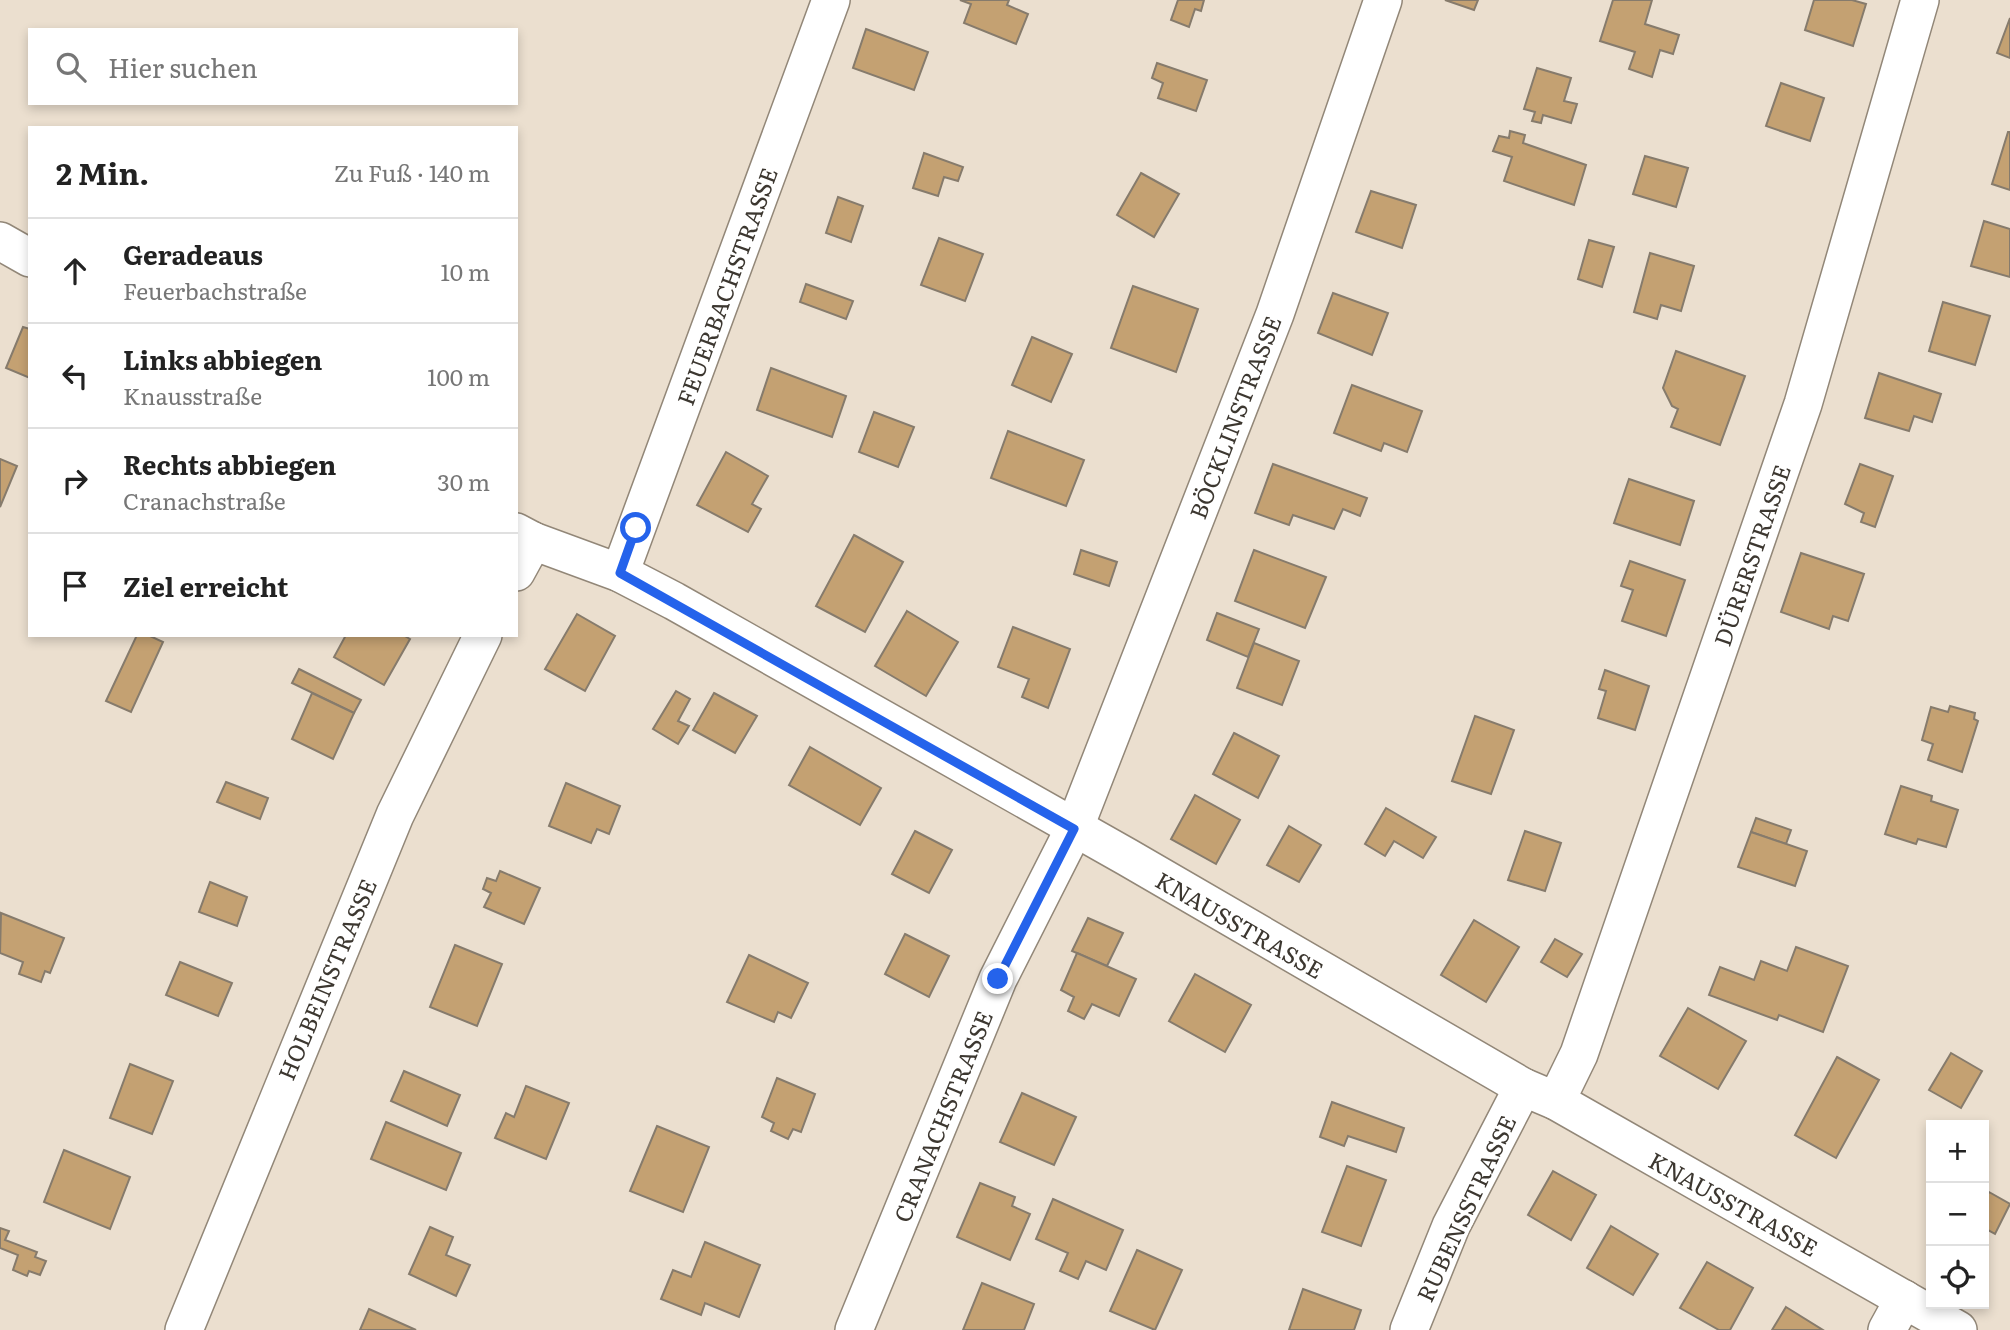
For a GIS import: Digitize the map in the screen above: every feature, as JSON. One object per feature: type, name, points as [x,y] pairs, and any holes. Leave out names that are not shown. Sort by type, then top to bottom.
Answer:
[{"type":"street","name":"FEUERBACHSTRASSE","points":[[620,573],[831,0]]},
{"type":"street","name":"BÖCKLINSTRASSE","points":[[1074,829],[1275,314],[1383,0]]},
{"type":"street","name":"DÜRERSTRASSE","points":[[1556,1101],[1579,1054],[1803,404],[1920,0]]},
{"type":"street","name":"KNAUSSTRASSE","points":[[522,548],[620,573],[1074,829],[1523,1087],[1556,1101],[1896,1314],[1958,1330]]},
{"type":"street","name":"HOLBEINSTRASSE","points":[[184,1330],[395,815],[483,637]]},
{"type":"street","name":"CRANACHSTRASSE","points":[[854,1330],[998,979],[1074,829]]},
{"type":"street","name":"RUBENSSTRASSE","points":[[1409,1330],[1451,1226],[1523,1087]]},
{"type":"building","points":[[960,0],[1009,0],[1007,5],[1028,14],[1016,44],[964,23],[971,4]]},
{"type":"building","points":[[1178,0],[1204,0],[1201,11],[1195,9],[1189,27],[1171,20]]},
{"type":"building","points":[[1445,0],[1478,0],[1474,10]]},
{"type":"building","points":[[1613,0],[1652,0],[1645,24],[1679,35],[1673,54],[1660,50],[1652,77],[1629,69],[1635,52],[1600,41]]},
{"type":"building","points":[[1814,0],[1852,0],[1866,4],[1853,46],[1805,30]]},
{"type":"building","points":[[2010,18],[2010,58],[1997,53]]},
{"type":"building","points":[[866,29],[928,52],[914,90],[853,68]]},
{"type":"building","points":[[1157,63],[1207,80],[1196,111],[1158,98],[1163,83],[1152,78]]},
{"type":"building","points":[[1537,68],[1571,78],[1564,101],[1577,104],[1571,123],[1543,115],[1541,123],[1532,121],[1535,112],[1524,109]]},
{"type":"building","points":[[1781,83],[1824,98],[1810,141],[1766,126]]},
{"type":"building","points":[[1510,131],[1525,135],[1523,143],[1586,165],[1574,205],[1504,181],[1512,157],[1493,151],[1499,136],[1509,138]]},
{"type":"building","points":[[2010,132],[2010,190],[1992,184]]},
{"type":"building","points":[[924,153],[963,167],[958,181],[944,177],[938,196],[913,188]]},
{"type":"building","points":[[1645,156],[1688,168],[1676,207],[1633,194]]},
{"type":"building","points":[[1141,173],[1179,194],[1154,237],[1117,215]]},
{"type":"building","points":[[1371,191],[1416,205],[1402,248],[1356,232]]},
{"type":"building","points":[[838,197],[863,206],[851,242],[826,233]]},
{"type":"building","points":[[1984,221],[2010,229],[2010,277],[1971,266]]},
{"type":"building","points":[[939,238],[983,254],[965,301],[921,285]]},
{"type":"building","points":[[1589,240],[1614,247],[1602,287],[1578,279]]},
{"type":"building","points":[[1650,253],[1694,266],[1681,311],[1661,305],[1657,319],[1634,312]]},
{"type":"building","points":[[806,284],[853,301],[846,319],[800,302]]},
{"type":"building","points":[[1133,286],[1198,309],[1176,372],[1111,348]]},
{"type":"building","points":[[1333,293],[1388,313],[1372,355],[1318,333]]},
{"type":"building","points":[[1943,302],[1990,316],[1975,365],[1929,351]]},
{"type":"building","points":[[23,327],[28,328],[28,377],[6,368]]},
{"type":"building","points":[[1032,337],[1072,354],[1051,402],[1012,385]]},
{"type":"building","points":[[1676,351],[1745,376],[1720,445],[1671,427],[1678,409],[1672,406],[1663,388]]},
{"type":"building","points":[[771,368],[846,396],[832,437],[757,410]]},
{"type":"building","points":[[1879,373],[1941,394],[1932,422],[1914,416],[1909,431],[1865,418]]},
{"type":"building","points":[[1352,385],[1422,411],[1407,452],[1384,443],[1381,451],[1334,433]]},
{"type":"building","points":[[874,412],[914,427],[898,467],[859,452]]},
{"type":"building","points":[[1008,431],[1084,460],[1066,506],[991,478]]},
{"type":"building","points":[[726,452],[768,476],[752,504],[761,509],[748,532],[697,505]]},
{"type":"building","points":[[0,459],[17,466],[0,507]]},
{"type":"building","points":[[1273,464],[1367,498],[1360,516],[1343,509],[1334,529],[1293,515],[1289,525],[1255,513]]},
{"type":"building","points":[[1860,464],[1893,476],[1875,527],[1861,522],[1864,513],[1845,504]]},
{"type":"building","points":[[1629,479],[1694,501],[1680,545],[1614,523]]},
{"type":"building","points":[[854,535],[903,562],[865,632],[816,606]]},
{"type":"building","points":[[1081,550],[1117,562],[1109,586],[1074,574]]},
{"type":"building","points":[[1254,550],[1326,577],[1305,628],[1235,601]]},
{"type":"building","points":[[1801,553],[1864,574],[1848,621],[1833,616],[1829,629],[1781,612]]},
{"type":"building","points":[[1630,561],[1685,580],[1666,636],[1622,621],[1633,590],[1621,586]]},
{"type":"building","points":[[907,611],[958,642],[926,696],[875,666]]},
{"type":"building","points":[[1217,613],[1259,629],[1248,657],[1207,640]]},
{"type":"building","points":[[577,614],[615,636],[585,691],[545,669]]},
{"type":"building","points":[[1013,627],[1070,649],[1048,708],[1022,697],[1029,679],[998,667]]},
{"type":"building","points":[[136,637],[152,637],[163,642],[131,712],[106,701]]},
{"type":"building","points":[[345,637],[410,639],[384,685],[334,657]]},
{"type":"building","points":[[1254,643],[1299,661],[1282,705],[1237,688]]},
{"type":"building","points":[[299,669],[361,700],[354,713],[292,683]]},
{"type":"building","points":[[1605,670],[1649,686],[1635,730],[1598,718],[1606,691],[1599,689]]},
{"type":"building","points":[[676,691],[690,699],[678,721],[689,726],[678,744],[653,729]]},
{"type":"building","points":[[312,693],[354,713],[333,759],[292,739]]},
{"type":"building","points":[[714,693],[757,716],[735,753],[693,730]]},
{"type":"building","points":[[1950,706],[1975,713],[1974,719],[1978,721],[1962,772],[1928,760],[1933,744],[1922,740],[1931,707],[1948,712]]},
{"type":"building","points":[[1475,716],[1514,730],[1491,794],[1452,781]]},
{"type":"building","points":[[1234,733],[1279,756],[1258,798],[1213,774]]},
{"type":"building","points":[[810,747],[881,788],[860,825],[789,785]]},
{"type":"building","points":[[226,782],[268,798],[260,819],[217,802]]},
{"type":"building","points":[[566,783],[620,806],[609,834],[597,829],[591,843],[549,826]]},
{"type":"building","points":[[1901,786],[1932,796],[1931,801],[1958,810],[1946,847],[1918,839],[1916,844],[1885,834]]},
{"type":"building","points":[[1195,795],[1240,820],[1216,864],[1171,839]]},
{"type":"building","points":[[1386,808],[1436,837],[1423,858],[1394,841],[1385,856],[1365,844]]},
{"type":"building","points":[[1756,818],[1791,830],[1786,844],[1751,832]]},
{"type":"building","points":[[1289,826],[1321,845],[1299,882],[1267,865]]},
{"type":"building","points":[[915,831],[952,850],[929,893],[892,874]]},
{"type":"building","points":[[1525,831],[1561,843],[1545,891],[1508,880]]},
{"type":"building","points":[[1751,832],[1807,851],[1795,886],[1738,867]]},
{"type":"building","points":[[500,871],[540,888],[524,924],[484,907],[491,893],[483,889],[487,878],[496,881]]},
{"type":"building","points":[[210,882],[247,897],[237,926],[199,912]]},
{"type":"building","points":[[1,913],[64,938],[50,973],[45,971],[41,982],[19,974],[23,962],[0,953]]},
{"type":"building","points":[[1088,918],[1123,933],[1107,966],[1072,951]]},
{"type":"building","points":[[1474,920],[1519,947],[1486,1002],[1441,975]]},
{"type":"building","points":[[905,934],[949,956],[929,997],[885,974]]},
{"type":"building","points":[[1555,939],[1582,954],[1567,977],[1541,962]]},
{"type":"building","points":[[455,945],[502,964],[477,1026],[430,1007]]},
{"type":"building","points":[[1796,947],[1848,966],[1823,1032],[1779,1015],[1777,1020],[1709,995],[1720,967],[1754,980],[1761,961],[1787,971]]},
{"type":"building","points":[[1077,953],[1136,979],[1119,1016],[1092,1004],[1084,1019],[1068,1011],[1074,997],[1061,990]]},
{"type":"building","points":[[749,955],[808,983],[791,1018],[778,1012],[774,1022],[727,1002]]},
{"type":"building","points":[[180,962],[232,983],[218,1016],[166,995]]},
{"type":"building","points":[[1195,974],[1251,1005],[1225,1052],[1169,1021]]},
{"type":"building","points":[[1688,1008],[1746,1041],[1718,1089],[1660,1056]]},
{"type":"building","points":[[1951,1053],[1982,1071],[1961,1108],[1929,1090]]},
{"type":"building","points":[[1837,1057],[1879,1080],[1836,1158],[1795,1135]]},
{"type":"building","points":[[130,1064],[173,1081],[152,1134],[110,1118]]},
{"type":"building","points":[[404,1071],[460,1095],[447,1126],[391,1101]]},
{"type":"building","points":[[777,1078],[815,1094],[801,1132],[793,1129],[788,1139],[771,1131],[774,1123],[762,1117]]},
{"type":"building","points":[[526,1086],[569,1103],[546,1159],[495,1138],[506,1113],[514,1117]]},
{"type":"building","points":[[1022,1093],[1076,1117],[1054,1165],[1000,1142]]},
{"type":"building","points":[[1332,1102],[1404,1128],[1396,1152],[1348,1136],[1344,1146],[1320,1137]]},
{"type":"building","points":[[386,1122],[461,1153],[446,1190],[371,1159]]},
{"type":"building","points":[[657,1126],[709,1147],[683,1212],[630,1191]]},
{"type":"building","points":[[64,1150],[130,1177],[110,1229],[44,1202]]},
{"type":"building","points":[[1347,1166],[1386,1180],[1361,1246],[1322,1232]]},
{"type":"building","points":[[1553,1171],[1596,1195],[1571,1240],[1528,1215]]},
{"type":"building","points":[[980,1183],[1015,1197],[1012,1206],[1030,1214],[1010,1260],[957,1237]]},
{"type":"building","points":[[1989,1192],[2010,1204],[1995,1234],[1989,1231]]},
{"type":"building","points":[[1053,1199],[1123,1230],[1106,1270],[1086,1261],[1078,1279],[1060,1271],[1068,1253],[1036,1239]]},
{"type":"building","points":[[1611,1226],[1658,1254],[1633,1295],[1587,1268]]},
{"type":"building","points":[[430,1227],[453,1237],[446,1255],[470,1265],[456,1296],[409,1274]]},
{"type":"building","points":[[0,1228],[9,1231],[5,1240],[37,1252],[35,1257],[46,1261],[40,1275],[29,1271],[27,1276],[13,1270],[18,1255],[0,1248]]},
{"type":"building","points":[[705,1242],[760,1265],[739,1317],[705,1303],[701,1315],[661,1299],[673,1270],[691,1277]]},
{"type":"building","points":[[1137,1250],[1182,1270],[1155,1330],[1110,1311]]},
{"type":"building","points":[[1707,1262],[1753,1288],[1730,1330],[1719,1330],[1680,1308]]},
{"type":"building","points":[[982,1283],[1034,1304],[1024,1330],[963,1330]]},
{"type":"building","points":[[1303,1289],[1361,1310],[1354,1330],[1289,1330]]},
{"type":"building","points":[[1786,1307],[1823,1330],[1772,1330]]},
{"type":"building","points":[[369,1309],[416,1330],[360,1330]]},
{"type":"route","points":[[636,528],[620,573],[674,601],[1074,829],[998,979]]}]
